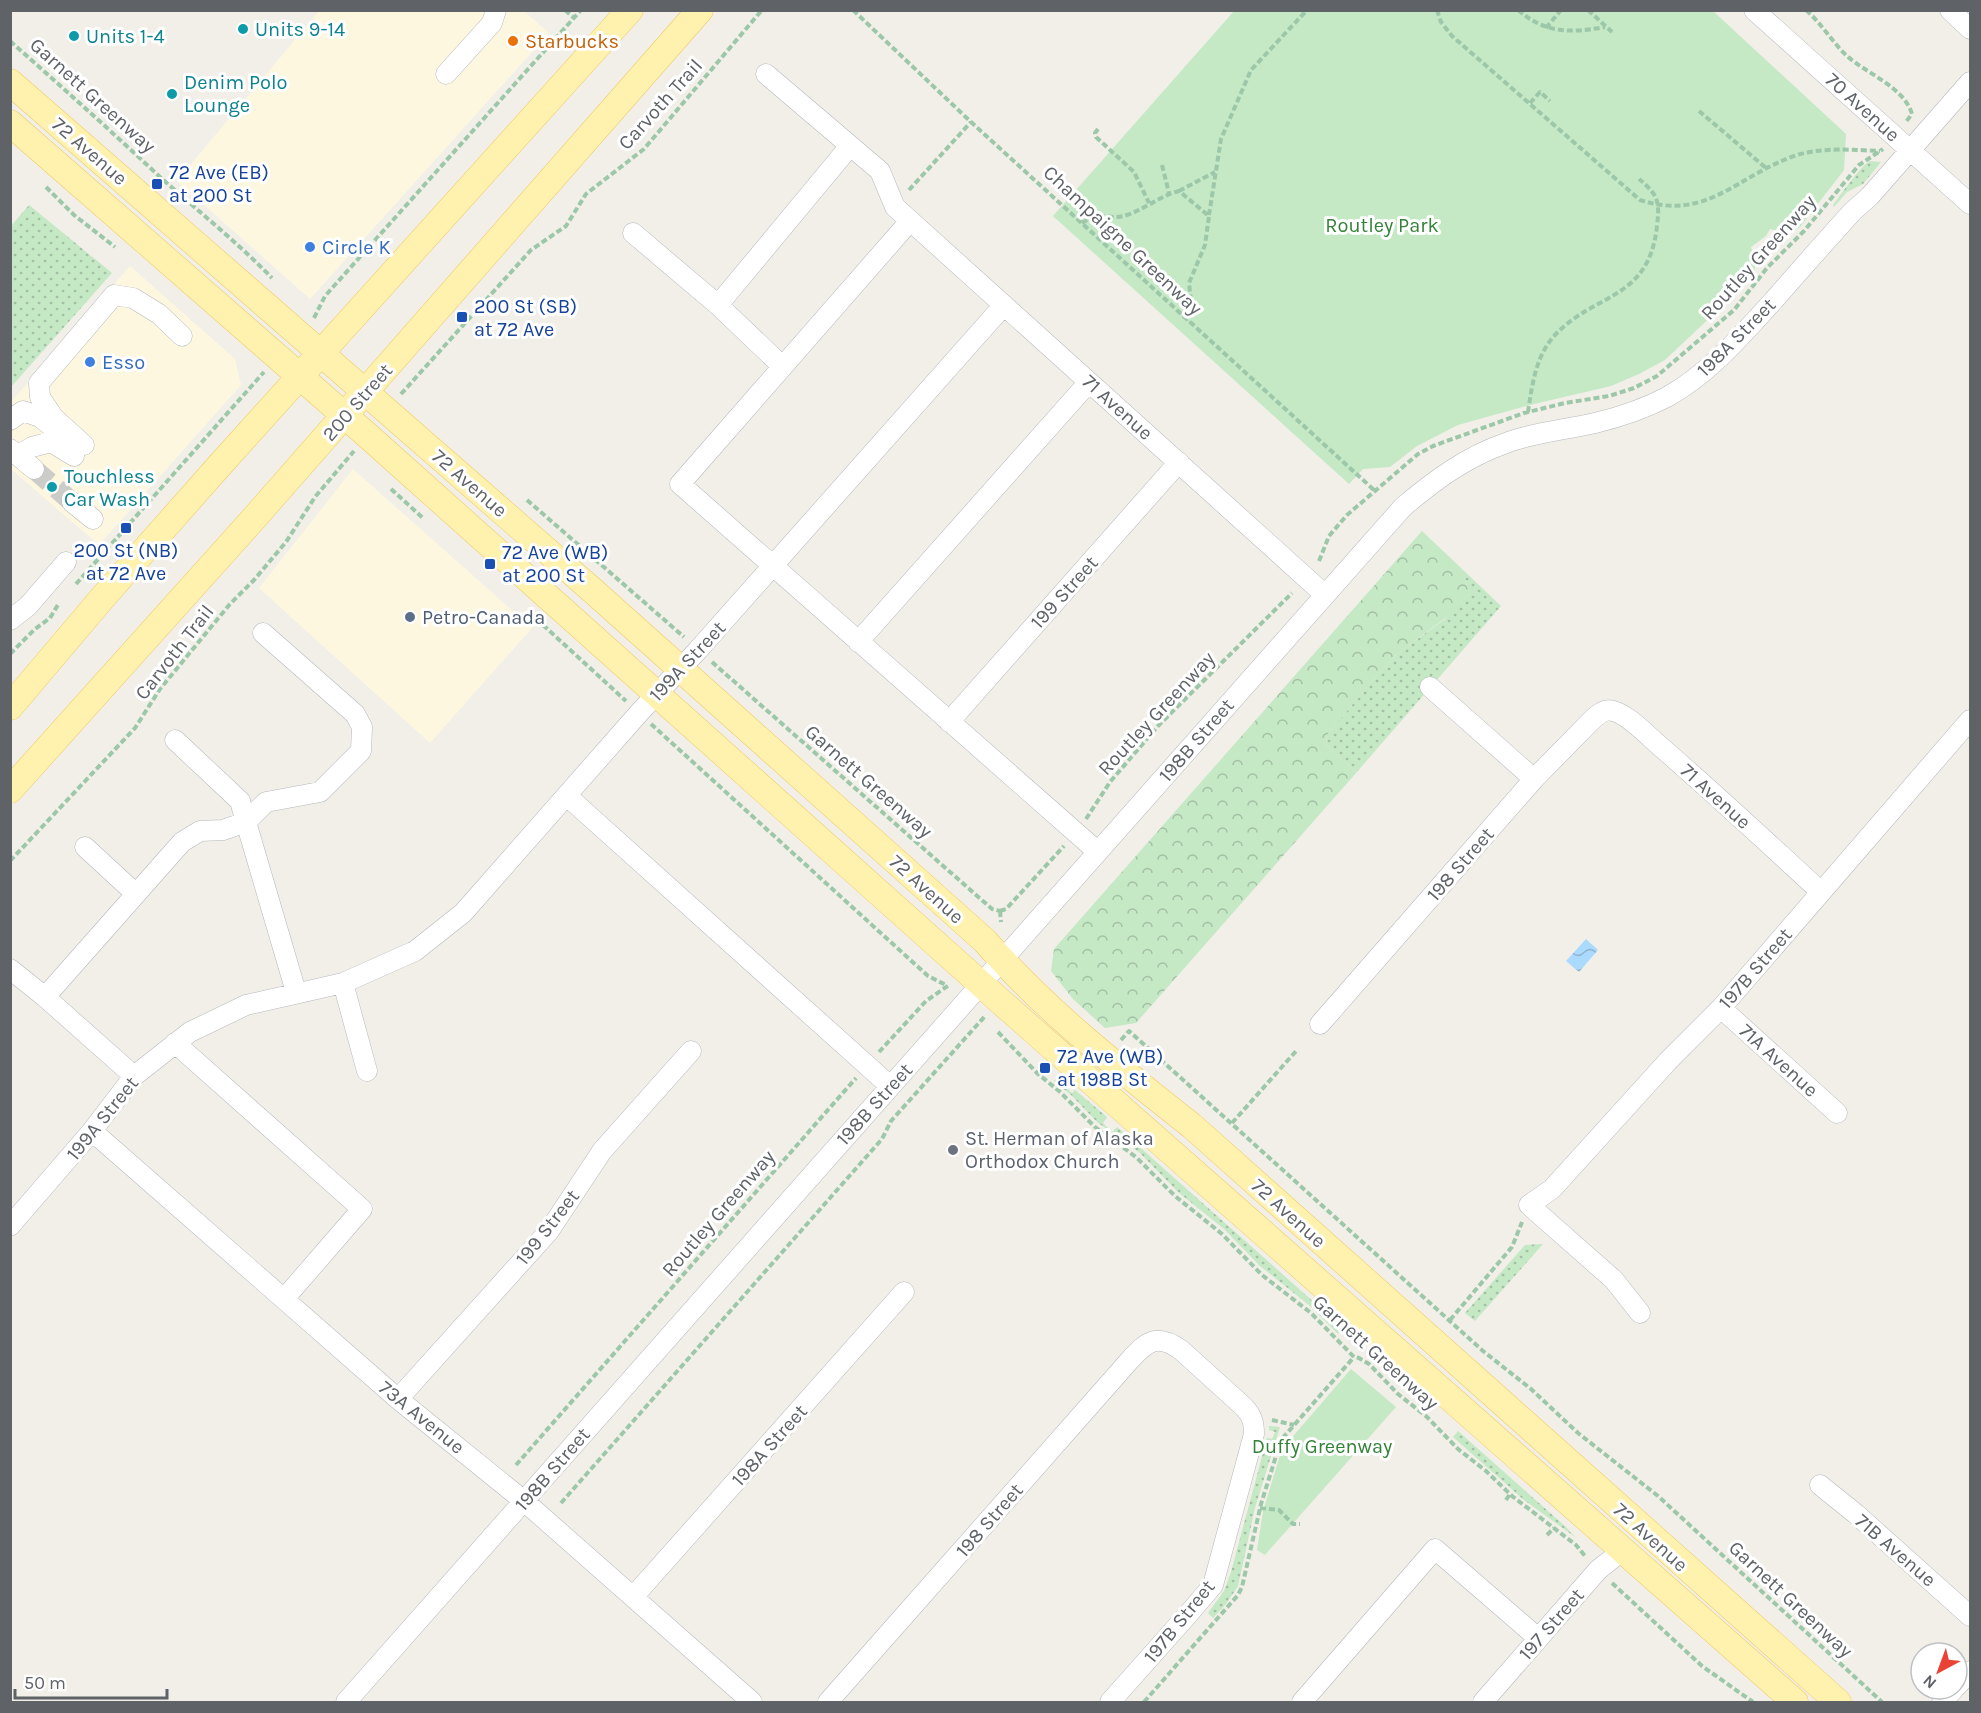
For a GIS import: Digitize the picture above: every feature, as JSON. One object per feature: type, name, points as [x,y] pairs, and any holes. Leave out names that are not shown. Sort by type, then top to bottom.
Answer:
[{"type":"main road","points":[[10,707],[104,596],[630,10]]},
{"type":"main road","name":"200 Street","points":[[10,790],[345,415],[700,10]]},
{"type":"main road","name":"72 Avenue","points":[[10,82],[366,391],[681,669],[985,941],[1024,984],[1105,1057],[1193,1127],[1838,1702]]},
{"type":"main road","name":"72 Avenue","points":[[10,123],[301,376],[981,984],[1795,1702]]},
{"type":"main road","points":[[1623,1550],[1644,1547],[1729,1621],[1764,1637]]},
{"type":"main road","points":[[1726,1641],[1785,1676],[1816,1702]]},
{"type":"street","points":[[446,74],[492,23],[496,10]]},
{"type":"street","name":"70 Avenue","points":[[1754,10],[1971,204]]},
{"type":"street","points":[[1950,10],[1971,29]]},
{"type":"street","points":[[766,74],[880,171],[895,207]]},
{"type":"street","name":"198A Street","points":[[1402,507],[1442,474],[1485,452],[1533,435],[1594,423],[1634,412],[1667,397],[1704,372],[1734,345],[1971,82]]},
{"type":"street","points":[[718,305],[850,146]]},
{"type":"street","name":"71 Avenue","points":[[895,207],[1324,594]]},
{"type":"street","points":[[910,221],[680,484],[1098,852]]},
{"type":"street","points":[[633,233],[718,305],[782,366]]},
{"type":"street","points":[[79,450],[40,397],[39,383],[114,295],[133,298],[159,315],[182,336]]},
{"type":"street","name":"199A Street","points":[[10,1226],[92,1131],[134,1076],[190,1032],[246,1005],[343,983],[415,951],[464,913],[1004,305]]},
{"type":"street","points":[[858,642],[1089,382]]},
{"type":"street","points":[[10,420],[22,411],[40,417],[79,450]]},
{"type":"street","points":[[14,452],[51,442],[79,450]]},
{"type":"street","points":[[14,452],[34,469]]},
{"type":"street","name":"199 Street","points":[[949,722],[1179,462]]},
{"type":"street","points":[[72,502],[93,519]]},
{"type":"street","name":"198B Street","points":[[346,1702],[1402,507]]},
{"type":"street","points":[[10,620],[28,606],[66,562]]},
{"type":"street","points":[[45,997],[182,842],[200,831],[223,830],[246,822],[266,802],[320,792],[361,751],[362,727],[355,714],[263,633]]},
{"type":"street","points":[[1430,687],[1534,779]]},
{"type":"street","name":"71 Avenue","points":[[1606,711],[1613,710],[1635,724],[1711,790],[1821,892]]},
{"type":"street","name":"198 Street","points":[[1320,1024],[1534,779],[1598,714],[1606,711]]},
{"type":"street","name":"197B Street","points":[[1640,1313],[1614,1280],[1528,1205],[1552,1189],[1668,1061],[1720,1008],[1971,720]]},
{"type":"street","points":[[175,740],[240,801],[296,992]]},
{"type":"street","points":[[567,796],[890,1086]]},
{"type":"street","points":[[85,847],[136,894]]},
{"type":"street","points":[[10,969],[134,1076]]},
{"type":"street","points":[[343,983],[367,1071]]},
{"type":"street","name":"71A Avenue","points":[[1720,1008],[1837,1113]]},
{"type":"street","points":[[175,1043],[362,1209],[284,1299]]},
{"type":"street","name":"199 Street","points":[[398,1399],[549,1231],[602,1151],[692,1051]]},
{"type":"street","name":"73A Avenue","points":[[92,1131],[398,1399],[524,1501],[752,1702]]},
{"type":"street","name":"198A Street","points":[[633,1597],[904,1292]]},
{"type":"street","name":"198 Street","points":[[828,1702],[1129,1361],[1146,1345],[1153,1341],[1166,1341],[1181,1350],[1251,1415],[1263,1422]]},
{"type":"street","name":"197B Street","points":[[1110,1702],[1213,1584],[1254,1434],[1263,1422]]},
{"type":"street","name":"71B Avenue","points":[[1820,1485],[1971,1616]]},
{"type":"street","points":[[1302,1702],[1435,1550],[1538,1638]]},
{"type":"street","name":"197 Street","points":[[1483,1702],[1598,1570],[1623,1550]]},
{"type":"path","points":[[566,10],[574,18]]},
{"type":"path","points":[[305,311],[313,319],[325,296],[581,10]]},
{"type":"path","name":"Carvoth Trail","points":[[402,393],[531,250],[566,226],[586,194],[644,149],[762,10]]},
{"type":"path","name":"Champaigne Greenway","points":[[853,10],[970,122],[1374,490]]},
{"type":"path","points":[[1188,321],[1192,309],[1189,282],[1205,245],[1221,140],[1251,70],[1307,10]]},
{"type":"path","points":[[1437,10],[1446,30],[1452,36],[1640,200],[1659,207],[1678,207],[1706,202],[1766,168],[1699,111]]},
{"type":"path","points":[[1518,10],[1530,20],[1563,31],[1605,27]]},
{"type":"path","points":[[1546,27],[1561,10]]},
{"type":"path","points":[[1588,10],[1612,32]]},
{"type":"path","points":[[1806,10],[1845,53],[1896,93],[1906,103],[1912,114]]},
{"type":"path","name":"Garnett Greenway","points":[[10,41],[241,247],[273,279]]},
{"type":"path","points":[[1530,103],[1540,92],[1550,101]]},
{"type":"path","points":[[895,207],[970,122]]},
{"type":"path","points":[[1098,129],[1095,133],[1096,137],[1134,172],[1149,203]]},
{"type":"path","name":"Routley Greenway","points":[[1319,561],[1329,536],[1347,515],[1374,490],[1401,471],[1418,454],[1433,446],[1528,412],[1609,396],[1634,388],[1657,376],[1734,310],[1767,268],[1804,231],[1859,165],[1881,151],[1814,152],[1798,155],[1766,168]]},
{"type":"path","points":[[1161,165],[1169,193]]},
{"type":"path","points":[[1082,223],[1093,216],[1126,215],[1215,172]]},
{"type":"path","points":[[1528,412],[1534,373],[1551,339],[1569,322],[1628,287],[1646,265],[1656,240],[1659,207],[1655,194],[1639,179]]},
{"type":"path","points":[[1179,191],[1209,216]]},
{"type":"path","points":[[74,585],[261,374]]},
{"type":"path","name":"Carvoth Trail","points":[[10,861],[135,728],[160,689],[285,542],[315,497],[351,454]]},
{"type":"path","name":"Routley Greenway","points":[[1000,911],[1006,909],[1076,833],[1110,782],[1158,726],[1292,593]]},
{"type":"path","points":[[11,652],[50,618],[61,600]]},
{"type":"path","name":"Garnett Greenway","points":[[711,662],[992,909],[1000,911]]},
{"type":"path","name":"Routley Greenway","points":[[516,1465],[867,1066],[926,1001],[948,986],[927,976],[659,732]]},
{"type":"path","points":[[1000,911],[1002,922]]},
{"type":"path","points":[[561,1503],[882,1139],[891,1121],[983,1018]]},
{"type":"path","name":"Garnett Greenway","points":[[992,1026],[1038,1074],[1095,1127],[1136,1157],[1175,1196],[1222,1234],[1262,1275],[1311,1313],[1354,1357],[1376,1370],[1398,1394],[1423,1413],[1458,1449],[1510,1494],[1576,1545],[1598,1570],[1702,1666],[1753,1702]]},
{"type":"path","name":"Garnett Greenway","points":[[1116,1046],[1129,1031],[1483,1351],[1531,1389],[1578,1433],[1658,1496],[1882,1702]]},
{"type":"path","points":[[1232,1123],[1297,1050]]},
{"type":"path","points":[[1450,1320],[1512,1247],[1515,1240]]},
{"type":"path","points":[[1144,1702],[1238,1595],[1242,1587],[1260,1508],[1281,1440],[1354,1357]]},
{"type":"path","points":[[1263,1422],[1295,1425]]},
{"type":"path","points":[[1506,1500],[1510,1494]]},
{"type":"path","points":[[1260,1508],[1279,1510],[1293,1524],[1300,1524]]},
{"type":"path","points":[[1547,1535],[1554,1528]]},
{"type":"shaded area","points":[[319,11],[524,11],[549,33],[310,299],[177,181]]},
{"type":"shaded area","points":[[130,266],[235,359],[241,385],[99,545],[11,469],[11,402]]},
{"type":"shaded area","points":[[353,469],[532,628],[430,743],[259,588]]},
{"type":"green space","name":"Routley Park","points":[[1235,10],[1713,11],[1846,134],[1844,170],[1800,227],[1785,232],[1770,229],[1766,236],[1751,247],[1755,258],[1755,275],[1665,360],[1611,386],[1458,425],[1417,446],[1390,467],[1363,469],[1349,484],[1053,216]]},
{"type":"green space","points":[[1870,161],[1881,162],[1863,184],[1847,192],[1834,207],[1833,205],[1861,168]]},
{"type":"green space","points":[[29,205],[112,273],[11,387],[11,226]]},
{"type":"green space","points":[[1422,531],[1460,567],[1469,591],[1463,605],[1398,653],[1327,735],[1326,744],[1356,773],[1136,1023],[1105,1028],[1073,999],[1051,971],[1054,949]]},
{"type":"green space","points":[[1460,567],[1501,606],[1356,773],[1326,744],[1327,735],[1398,653],[1445,619],[1469,591]]},
{"type":"green space","points":[[1059,1075],[1064,1079],[1061,1083],[1072,1093],[1075,1090],[1107,1117],[1103,1123],[1112,1132],[1117,1127],[1343,1328],[1338,1334],[1310,1306],[1260,1266],[1224,1229],[1178,1192],[1140,1153],[1097,1122],[1054,1081]]},
{"type":"green space","points":[[1543,1244],[1475,1321],[1465,1313],[1525,1245]]},
{"type":"green space","name":"Duffy Greenway","points":[[1351,1369],[1396,1407],[1265,1555],[1257,1550],[1263,1511],[1282,1449]]},
{"type":"green space","points":[[1269,1426],[1280,1427],[1255,1508],[1238,1586],[1213,1618],[1208,1613],[1224,1591],[1267,1438],[1272,1439],[1275,1432],[1269,1430]]},
{"type":"green space","points":[[1458,1431],[1575,1537],[1524,1500],[1453,1437]]},
{"type":"water","points":[[1586,939],[1598,950],[1579,972],[1566,961]]},
{"type":"tunnel","points":[[34,469],[72,502]]},
{"type":"place","name":"Units 9-14","points":[[243,29]]},
{"type":"place","name":"Units 1-4","points":[[74,36]]},
{"type":"place","name":"Starbucks","points":[[513,41]]},
{"type":"place","name":"Denim Polo Lounge","points":[[172,94]]},
{"type":"place","name":"72 Ave (EB) at 200 St","points":[[157,184]]},
{"type":"place","name":"Circle K","points":[[310,247]]},
{"type":"place","name":"200 St (SB) at 72 Ave","points":[[462,317]]},
{"type":"place","name":"Esso","points":[[90,362]]},
{"type":"place","name":"Touchless Car Wash","points":[[52,487]]},
{"type":"place","name":"200 St (NB) at 72 Ave","points":[[126,528]]},
{"type":"place","name":"72 Ave (WB) at 200 St","points":[[490,564]]},
{"type":"place","name":"Petro-Canada","points":[[410,617]]},
{"type":"place","name":"72 Ave (WB) at 198B St","points":[[1045,1068]]},
{"type":"place","name":"St. Herman of Alaska Orthodox Church","points":[[953,1150]]}]
